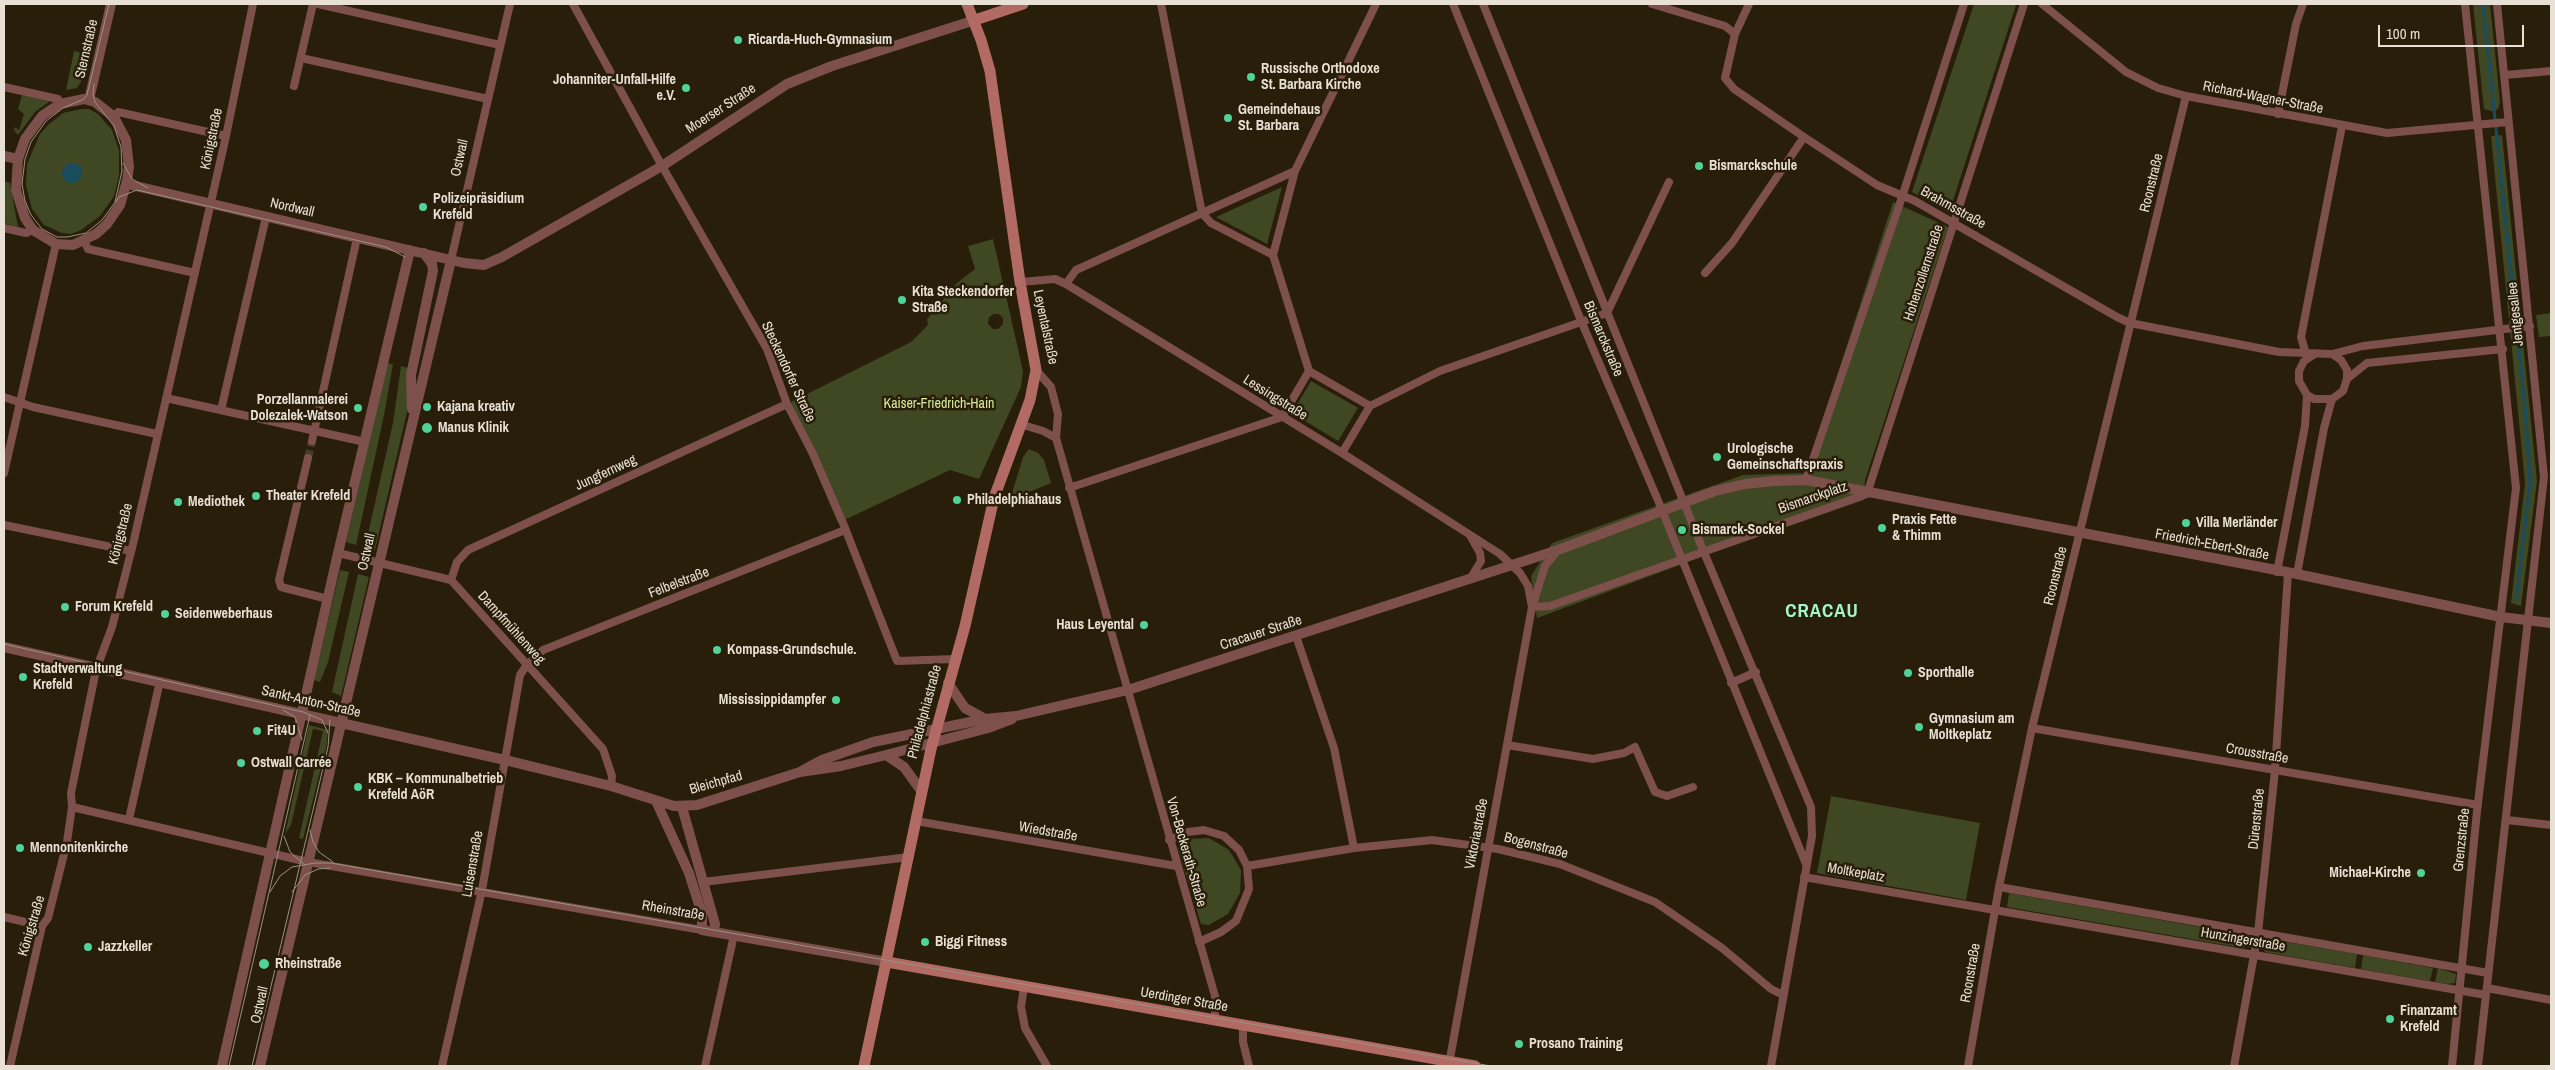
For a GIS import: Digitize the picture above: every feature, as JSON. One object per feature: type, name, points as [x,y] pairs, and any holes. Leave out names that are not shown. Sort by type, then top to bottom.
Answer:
[{"type":"main road","name":"Leyentalstraße","points":[[967,4],[990,71],[1020,282],[1036,370]]},
{"type":"main road","name":"Moerser Straße","points":[[974,20],[1023,4]]},
{"type":"main road","name":"Philadelphiastraße","points":[[864,1066],[932,744],[955,659],[994,498],[1030,400],[1036,370]]},
{"type":"main road","name":"Uerdinger Straße","points":[[887,962],[1449,1064],[1475,1066]]},
{"type":"street","name":"Sternstraße","points":[[89,100],[111,4]]},
{"type":"street","name":"Königstraße","points":[[10,1066],[42,926],[48,918],[67,842],[72,807],[71,793],[98,668],[112,627],[131,551],[226,136],[253,4]]},
{"type":"street","points":[[294,86],[313,4]]},
{"type":"street","points":[[318,4],[500,45]]},
{"type":"street","name":"Ostwall","points":[[260,1066],[510,4]]},
{"type":"street","name":"Steckendorfer Straße","points":[[573,4],[662,166],[767,349],[787,404],[814,454],[897,661],[955,659]]},
{"type":"street","points":[[1162,4],[1202,213],[1211,223],[1273,255]]},
{"type":"street","points":[[1370,406],[1309,371],[1273,255],[1295,171],[1376,4]]},
{"type":"street","name":"Bismarckstraße","points":[[1453,4],[1582,323],[1662,512],[1806,864]]},
{"type":"street","name":"Bismarckstraße","points":[[1483,4],[1703,550],[1756,672],[1803,788],[1810,807],[1813,825],[1806,864]]},
{"type":"street","points":[[1652,4],[1725,26],[1735,34],[1749,4]]},
{"type":"street","points":[[1806,480],[1903,194],[1964,4]]},
{"type":"street","name":"Hohenzollernstraße","points":[[1867,494],[2024,4]]},
{"type":"street","name":"Richard-Wagner-Straße","points":[[2042,4],[2126,72],[2158,88],[2186,96],[2387,133],[2508,122]]},
{"type":"street","points":[[2278,114],[2296,24],[2303,4]]},
{"type":"street","name":"Jentgesallee","points":[[2465,4],[2503,349],[2516,488],[2501,617]]},
{"type":"street","name":"Jentgesallee","points":[[2497,4],[2544,477],[2528,621]]},
{"type":"street","name":"Moerser Straße","points":[[450,260],[478,265],[496,261],[662,166],[788,84],[832,66],[974,20]]},
{"type":"street","name":"Brahmsstraße","points":[[1735,34],[1725,78],[1734,89],[1877,184],[1903,194],[1954,222],[2100,308],[2130,323],[2279,352],[2315,354]]},
{"type":"street","points":[[301,58],[488,99]]},
{"type":"street","points":[[2505,75],[2551,71]]},
{"type":"street","points":[[4,87],[58,99],[60,104]]},
{"type":"street","name":"Roonstraße","points":[[1968,1066],[1999,887],[2032,728],[2186,96]]},
{"type":"street","points":[[29,232],[19,202],[16,176],[18,159],[25,139],[35,124],[42,116],[60,104],[74,100],[89,100],[116,114],[226,136]]},
{"type":"street","points":[[86,245],[107,224],[120,205],[126,184],[128,155],[123,132],[116,114]]},
{"type":"street","points":[[2306,354],[2301,337],[2342,126]]},
{"type":"street","points":[[1706,273],[1732,243],[1804,137]]},
{"type":"street","points":[[4,156],[18,159]]},
{"type":"street","points":[[1020,282],[1055,279],[1066,284],[1076,270],[1295,171]]},
{"type":"street","name":"Bismarckstraße","points":[[1607,313],[1669,182]]},
{"type":"street","name":"Nordwall","points":[[126,184],[450,260]]},
{"type":"street","points":[[222,410],[266,217]]},
{"type":"street","points":[[4,228],[29,232],[56,244],[86,245],[195,274]]},
{"type":"street","points":[[312,441],[357,238]]},
{"type":"street","points":[[4,473],[56,244]]},
{"type":"street","name":"Ostwall","points":[[222,1066],[338,553],[410,250]]},
{"type":"street","points":[[413,417],[411,375],[433,271],[432,264],[424,254]]},
{"type":"street","name":"Lessingstraße","points":[[1066,284],[1342,453],[1470,535],[1512,565]]},
{"type":"street","points":[[1342,453],[1370,406],[1440,371],[1607,313]]},
{"type":"street","points":[[2277,572],[2305,426],[2307,395],[2299,381],[2304,361],[2315,354],[2332,354],[2364,346],[2530,326]]},
{"type":"street","points":[[2307,395],[2321,401],[2332,399],[2343,391],[2348,379],[2367,363],[2503,349]]},
{"type":"street","points":[[2332,354],[2341,360],[2347,370],[2348,379]]},
{"type":"street","name":"Leyentalstraße","points":[[1036,370],[1051,387],[1058,414],[1056,438],[1128,690]]},
{"type":"street","points":[[1069,488],[1282,417],[1309,371]]},
{"type":"street","points":[[4,397],[21,401],[34,407],[157,434]]},
{"type":"street","points":[[166,398],[365,442]]},
{"type":"street","name":"Dürerstraße","points":[[2234,1066],[2258,932],[2275,770],[2292,574],[2332,399]]},
{"type":"street","name":"Jungfernweg","points":[[451,580],[457,562],[468,550],[787,404]]},
{"type":"street","points":[[1020,424],[1043,430],[1056,438]]},
{"type":"street","points":[[308,458],[279,580],[281,587],[328,599]]},
{"type":"street","name":"Bismarckplatz","points":[[1512,565],[1558,550],[1716,491],[1745,484],[1806,480],[1867,494]]},
{"type":"street","name":"Bismarckplatz","points":[[1532,607],[1550,606],[1703,550],[1867,494]]},
{"type":"street","name":"Friedrich-Ebert-Straße","points":[[1867,494],[2292,574],[2501,617],[2551,623]]},
{"type":"street","points":[[4,524],[131,551]]},
{"type":"street","name":"Felbelstraße","points":[[526,666],[544,650],[845,530]]},
{"type":"street","points":[[1470,535],[1480,553],[1481,561],[1470,579]]},
{"type":"street","name":"Viktoriastraße","points":[[1449,1064],[1487,846],[1532,607],[1545,566],[1558,550]]},
{"type":"street","points":[[338,553],[451,580]]},
{"type":"street","name":"Cracauer Straße","points":[[936,729],[985,719],[1016,716],[1128,690],[1512,565]]},
{"type":"street","name":"Viktoriastraße","points":[[1512,565],[1520,573],[1528,586],[1532,607]]},
{"type":"street","name":"Dampfmühlenweg","points":[[451,580],[526,666],[603,749],[612,776],[611,786]]},
{"type":"street","name":"Grenzstraße","points":[[2452,1066],[2478,806],[2501,617]]},
{"type":"street","points":[[2478,1066],[2528,621]]},
{"type":"street","points":[[1296,636],[1334,748],[1354,848]]},
{"type":"street","name":"Sankt-Anton-Straße","points":[[4,647],[303,713],[611,786]]},
{"type":"street","name":"Luisenstraße","points":[[442,1066],[481,892],[520,675],[526,666]]},
{"type":"street","points":[[1731,683],[1756,672]]},
{"type":"street","points":[[129,819],[160,682]]},
{"type":"street","points":[[948,683],[965,708],[985,719]]},
{"type":"street","name":"Von-Beckerath-Straße","points":[[1128,690],[1176,866],[1215,996],[1215,1021]]},
{"type":"street","name":"Cracauer Straße","points":[[932,744],[988,728],[1016,716]]},
{"type":"street","name":"Crousstraße","points":[[2032,728],[2478,806]]},
{"type":"street","name":"Bleichpfad","points":[[800,772],[822,760],[857,747],[936,729]]},
{"type":"street","name":"Bleichpfad","points":[[611,786],[656,801],[682,806],[697,805],[800,772],[841,766],[932,744]]},
{"type":"street","points":[[1506,745],[1593,759],[1635,748],[1655,792],[1668,796],[1693,787]]},
{"type":"street","points":[[886,755],[904,767],[922,792]]},
{"type":"street","points":[[656,801],[689,873],[702,914],[702,930]]},
{"type":"street","points":[[682,806],[715,924],[714,932]]},
{"type":"street","name":"Rheinstraße","points":[[72,807],[308,862],[887,962]]},
{"type":"street","points":[[2507,820],[2551,825]]},
{"type":"street","name":"Wiedstraße","points":[[916,821],[1176,866]]},
{"type":"street","points":[[1169,840],[1188,832],[1204,830],[1224,836],[1239,850],[1247,866],[1249,889],[1236,921],[1221,932],[1199,942]]},
{"type":"street","name":"Bogenstraße","points":[[1247,866],[1354,848],[1432,840],[1487,846],[1560,864],[1655,902],[1722,948],[1771,990],[1783,995]]},
{"type":"street","points":[[703,882],[909,857]]},
{"type":"street","points":[[1772,1066],[1806,864]]},
{"type":"street","name":"Moltkeplatz","points":[[1804,877],[1995,909]]},
{"type":"street","name":"Hunzingerstraße","points":[[1999,887],[2488,973]]},
{"type":"street","name":"Hunzingerstraße","points":[[1995,909],[2460,991],[2486,992],[2551,1000]]},
{"type":"street","points":[[4,917],[42,926]]},
{"type":"street","points":[[705,1066],[734,935]]},
{"type":"street","points":[[1024,987],[1021,1007],[1025,1028],[1047,1066]]},
{"type":"street","points":[[1243,1026],[1243,1042],[1249,1066]]},
{"type":"green space","points":[[1974,4],[2016,5],[1949,213],[1912,192]]},
{"type":"green space","points":[[2473,4],[2490,4],[2500,102],[2498,109],[2491,111],[2484,109]]},
{"type":"green space","points":[[74,51],[87,54],[82,80],[77,88],[66,90]]},
{"type":"green space","points":[[22,95],[50,101],[35,112],[18,135],[14,130],[15,127],[19,130],[24,114],[18,109]]},
{"type":"green space","points":[[89,109],[98,114],[112,130],[119,151],[119,176],[114,196],[100,216],[81,230],[71,234],[62,233],[44,225],[32,209],[26,185],[27,164],[40,134],[48,125],[63,113]]},
{"type":"green space","points":[[2502,135],[2537,481],[2521,606],[2511,603],[2525,483],[2491,136]]},
{"type":"green space","points":[[4,181],[10,183],[18,227],[4,223]]},
{"type":"green space","points":[[1282,187],[1267,244],[1216,217]]},
{"type":"green space","points":[[1893,202],[1948,227],[1865,480],[1864,500],[1715,552],[1537,618],[1531,576],[1552,543],[1743,475],[1806,473]]},
{"type":"green space","name":"Kaiser-Friedrich-Hain","points":[[993,239],[1023,371],[1021,387],[979,479],[950,470],[838,523],[787,404],[911,342],[928,325],[927,319],[957,283],[975,269],[968,246]],"holes":[[[999,314],[1003,318],[1003,324],[998,329],[993,329],[988,324],[989,317]]]},
{"type":"green space","points":[[2551,313],[2551,336],[2539,337],[2536,315]]},
{"type":"green space","points":[[387,363],[393,364],[356,545],[346,542]]},
{"type":"green space","points":[[401,366],[408,368],[407,412],[375,550],[365,547],[393,423]]},
{"type":"green space","points":[[1311,381],[1358,408],[1338,441],[1292,413]]},
{"type":"green space","points":[[1029,449],[1038,453],[1044,460],[1051,483],[1010,500],[1023,457]]},
{"type":"green space","points":[[340,570],[349,572],[328,662],[320,682],[314,680]]},
{"type":"green space","points":[[358,574],[369,577],[341,696],[332,692]]},
{"type":"green space","points":[[309,725],[328,730],[326,748],[303,839],[299,838],[323,731],[313,729],[291,825],[285,834]]},
{"type":"green space","points":[[1831,796],[1980,823],[1966,900],[1817,873]]},
{"type":"green space","points":[[1209,838],[1229,850],[1241,870],[1240,893],[1228,914],[1209,925],[1201,924],[1178,849],[1179,843],[1186,839]]},
{"type":"green space","points":[[2009,893],[2245,935],[2249,938],[2250,943],[2243,948],[2007,907]]},
{"type":"green space","points":[[2269,939],[2357,954],[2355,968],[2265,952],[2261,945],[2263,941]]},
{"type":"green space","points":[[2363,955],[2433,968],[2430,981],[2361,969]]},
{"type":"green space","points":[[2438,968],[2456,974],[2455,983],[2435,982]]},
{"type":"water","points":[[72,163],[79,166],[82,173],[79,180],[72,183],[65,180],[62,173],[65,166]]},
{"type":"waterway","points":[[2483,4],[2525,407],[2530,482],[2516,600]]},
{"type":"tunnel","points":[[308,458],[312,441]]},
{"type":"tram line","points":[[109,4],[87,95],[84,99],[63,108],[46,121],[31,142],[25,159],[22,184],[25,201],[31,215],[42,229],[57,237],[86,233],[102,220],[119,197],[137,190],[386,247],[405,257]]},
{"type":"tram line","points":[[94,84],[93,94],[95,102],[114,126],[121,147],[122,171],[115,202]]},
{"type":"tram line","points":[[123,163],[132,179],[148,188]]},
{"type":"tram line","points":[[4,644],[303,712],[322,720],[328,733]]},
{"type":"tram line","points":[[283,710],[295,717],[302,740]]},
{"type":"tram line","points":[[229,1066],[310,715]]},
{"type":"tram line","points":[[252,1066],[328,747],[330,720]]},
{"type":"tram line","points":[[310,830],[313,842],[319,852],[333,862]]},
{"type":"tram line","points":[[284,836],[290,852],[305,865]]},
{"type":"tram line","points":[[270,892],[280,876],[292,867],[315,863],[331,863],[1491,1066]]},
{"type":"tram line","points":[[292,892],[305,875],[318,869],[330,868]]},
{"type":"place","name":"Ricarda-Huch-Gymnasium","points":[[738,40]]},
{"type":"place","name":"Russische Orthodoxe St. Barbara Kirche","points":[[1251,77]]},
{"type":"place","name":"Johanniter-Unfall-Hilfe e.V.","points":[[686,88]]},
{"type":"place","name":"Gemeindehaus St. Barbara","points":[[1228,118]]},
{"type":"place","name":"Bismarckschule","points":[[1699,166]]},
{"type":"place","name":"Polizeipräsidium Krefeld","points":[[423,207]]},
{"type":"place","name":"Kita Steckendorfer Straße","points":[[902,300]]},
{"type":"place","name":"Kajana kreativ","points":[[427,407]]},
{"type":"place","name":"Porzellanmalerei Dolezalek-Watson","points":[[358,408]]},
{"type":"place","name":"Manus Klinik","points":[[427,428]]},
{"type":"place","name":"Urologische Gemeinschaftspraxis","points":[[1717,457]]},
{"type":"place","name":"Theater Krefeld","points":[[256,496]]},
{"type":"place","name":"Philadelphiahaus","points":[[957,500]]},
{"type":"place","name":"Mediothek","points":[[178,502]]},
{"type":"place","name":"Villa Merländer","points":[[2186,523]]},
{"type":"place","name":"Praxis Fette & Thimm","points":[[1882,528]]},
{"type":"place","name":"Bismarck-Sockel","points":[[1682,530]]},
{"type":"place","name":"Forum Krefeld","points":[[65,607]]},
{"type":"place","name":"Seidenweberhaus","points":[[165,614]]},
{"type":"place","name":"Haus Leyental","points":[[1144,625]]},
{"type":"place","name":"Kompass-Grundschule.","points":[[717,650]]},
{"type":"place","name":"Sporthalle","points":[[1908,673]]},
{"type":"place","name":"Stadtverwaltung Krefeld","points":[[23,677]]},
{"type":"place","name":"Mississippidampfer","points":[[836,700]]},
{"type":"place","name":"Gymnasium am Moltkeplatz","points":[[1919,727]]},
{"type":"place","name":"Fit4U","points":[[257,731]]},
{"type":"place","name":"Ostwall Carrée","points":[[241,763]]},
{"type":"place","name":"KBK – Kommunalbetrieb Krefeld AöR","points":[[358,787]]},
{"type":"place","name":"Mennonitenkirche","points":[[20,848]]},
{"type":"place","name":"Michael-Kirche","points":[[2421,873]]},
{"type":"place","name":"Biggi Fitness","points":[[925,942]]},
{"type":"place","name":"Jazzkeller","points":[[88,947]]},
{"type":"place","name":"Rheinstraße","points":[[264,964]]},
{"type":"place","name":"Finanzamt Krefeld","points":[[2390,1019]]},
{"type":"place","name":"Prosano Training","points":[[1519,1044]]},
{"type":"district","name":"CRACAU","points":[[1822,612]]}]
